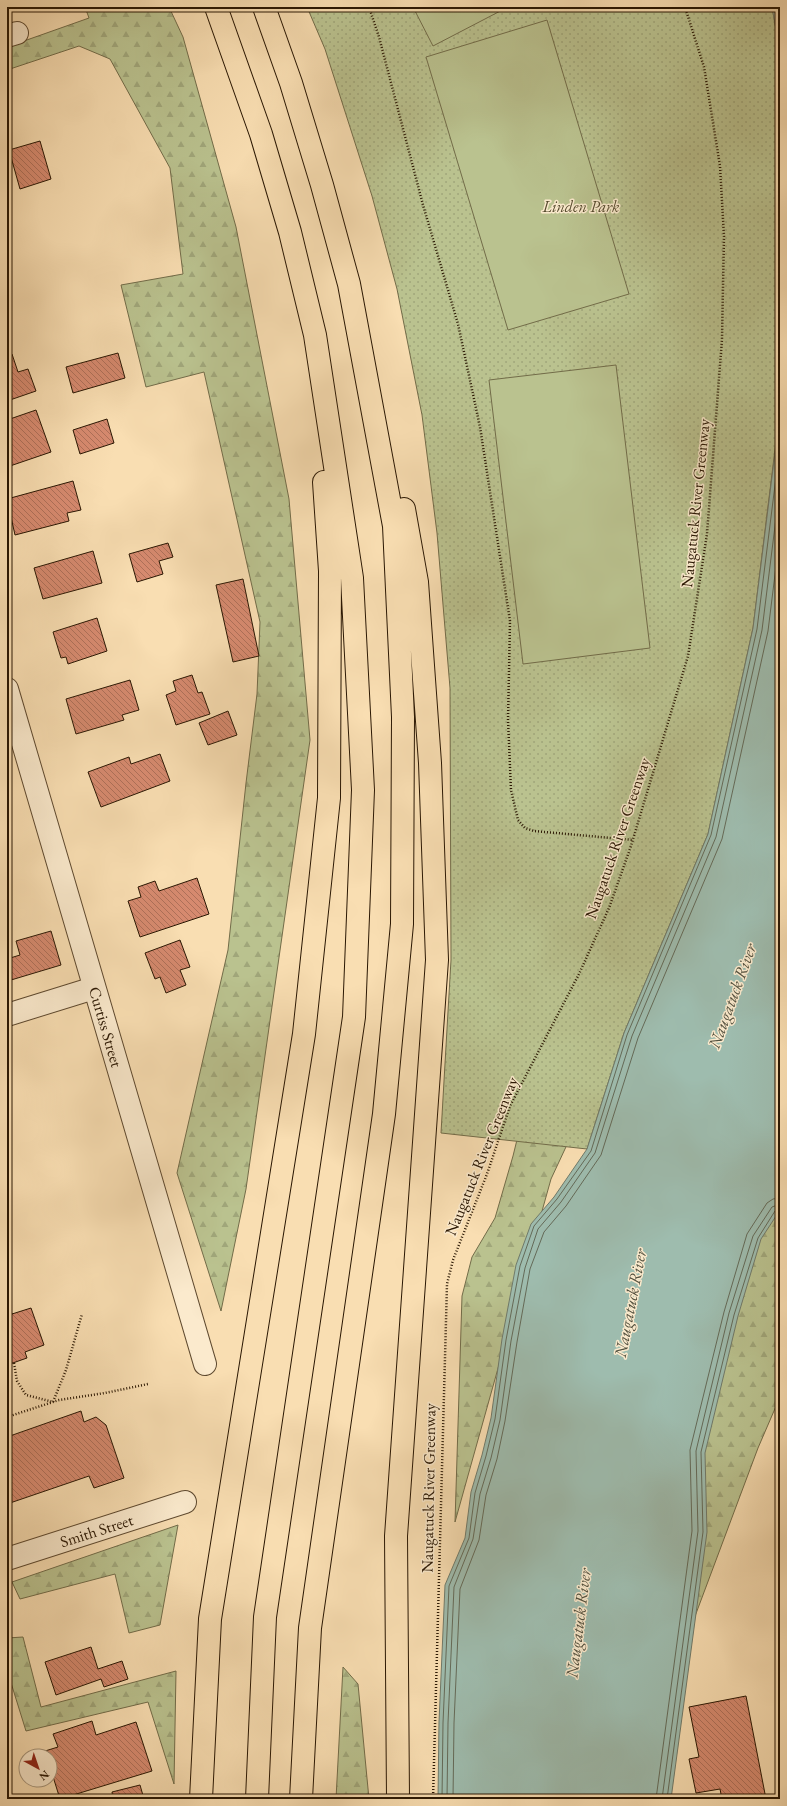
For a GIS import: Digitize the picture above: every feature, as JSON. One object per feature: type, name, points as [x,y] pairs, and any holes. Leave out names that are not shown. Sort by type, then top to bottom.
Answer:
[{"type":"highway","points":[[216,7],[261,134],[290,232],[315,335],[352,578],[363,790],[354,1016],[265,1618],[257,1799]]},
{"type":"highway","points":[[264,7],[291,83],[322,184],[349,284],[399,480],[418,582],[430,763],[436,952],[396,1536],[398,1799]]},
{"type":"highway","points":[[301,1799],[310,1628],[384,1114],[402,924],[403,717],[394,526],[349,284]]},
{"type":"highway","points":[[201,1799],[210,1619],[304,1034],[330,798],[330,571],[315,335]]},
{"type":"street","name":"Curtiss Street","points":[[7,689],[205,1364]]},
{"type":"street","points":[[7,1016],[94,988]]},
{"type":"street","name":"Smith Street","points":[[7,1559],[185,1502]]},
{"type":"path","points":[[369,7],[379,38],[423,205],[458,324],[480,427],[510,621],[508,720],[511,790],[514,806],[521,825],[534,831],[633,840]]},
{"type":"path","name":"Naugatuck River Greenway","points":[[433,1799],[447,1284],[453,1260],[487,1174],[510,1106],[579,974],[609,908],[633,840],[688,656],[707,534],[722,339],[724,236],[720,166],[704,67],[685,7]]},
{"type":"path","points":[[53,1402],[66,1370],[82,1314]]},
{"type":"path","points":[[14,1363],[17,1382],[26,1395],[53,1402]]},
{"type":"path","points":[[7,1417],[53,1402],[105,1394],[148,1384]]},
{"type":"green space","points":[[85,7],[169,7],[183,37],[236,227],[289,499],[310,740],[246,1189],[221,1311],[177,1173],[228,950],[257,694],[260,622],[204,372],[146,387],[121,285],[183,274],[170,168],[110,59],[79,46],[7,70],[7,47],[89,18]]},
{"type":"green space","name":"Linden Park","points":[[307,7],[772,7],[780,52],[780,409],[753,628],[708,834],[624,1033],[587,1149],[441,1133],[451,960],[450,688],[437,533],[422,415],[397,289],[372,196],[325,49]]},
{"type":"green space","points":[[413,7],[508,7],[433,46]]},
{"type":"green space","points":[[547,20],[629,294],[508,330],[426,57]]},
{"type":"green space","points":[[616,365],[650,648],[523,664],[489,380]]},
{"type":"green space","points":[[613,1046],[551,1179],[455,1522],[462,1296],[472,1257],[495,1218],[513,1156],[526,1103]]},
{"type":"green space","points":[[780,1193],[780,1397],[758,1448],[673,1675],[730,1255]]},
{"type":"green space","points":[[178,1525],[160,1625],[129,1633],[115,1574],[20,1599],[12,1582]]},
{"type":"green space","points":[[23,1637],[41,1707],[176,1671],[174,1784],[148,1702],[26,1731],[7,1670],[7,1638]]},
{"type":"green space","points":[[343,1667],[358,1684],[369,1799],[336,1799]]},
{"type":"water","points":[[772,7],[780,7],[780,52]]},
{"type":"water","name":"Naugatuck River","points":[[780,413],[780,1210],[761,1239],[738,1316],[705,1453],[707,1532],[671,1799],[438,1799],[439,1722],[445,1585],[465,1538],[471,1492],[491,1418],[502,1339],[516,1265],[531,1224],[554,1197],[587,1149],[624,1033],[708,834],[753,628]]},
{"type":"building","points":[[40,141],[51,179],[20,189],[9,150]]},
{"type":"building","points":[[118,353],[125,378],[73,393],[66,367]]},
{"type":"building","points":[[12,354],[18,372],[28,369],[36,391],[7,401],[7,355]]},
{"type":"building","points":[[36,410],[51,452],[7,467],[7,420]]},
{"type":"building","points":[[107,419],[114,443],[80,454],[73,430]]},
{"type":"building","points":[[73,481],[81,510],[67,513],[69,521],[15,535],[7,499]]},
{"type":"building","points":[[168,543],[173,557],[159,561],[163,574],[137,582],[129,554]]},
{"type":"building","points":[[93,551],[102,583],[43,599],[34,568]]},
{"type":"building","points":[[243,579],[259,656],[233,662],[216,585]]},
{"type":"building","points":[[97,618],[107,651],[68,664],[66,657],[61,658],[53,632]]},
{"type":"building","points":[[192,675],[198,693],[202,692],[210,714],[176,725],[166,695],[176,691],[173,681]]},
{"type":"building","points":[[130,680],[139,710],[122,715],[124,720],[76,734],[66,699]]},
{"type":"building","points":[[228,711],[237,735],[208,745],[199,723]]},
{"type":"building","points":[[160,754],[170,781],[101,807],[88,772],[129,757],[131,764]]},
{"type":"building","points":[[197,878],[209,914],[140,937],[128,901],[141,897],[138,887],[155,881],[159,891]]},
{"type":"building","points":[[51,931],[61,965],[11,980],[7,966],[7,959],[20,955],[16,941]]},
{"type":"building","points":[[180,940],[190,967],[180,970],[186,985],[166,993],[160,977],[155,979],[145,953]]},
{"type":"building","points":[[10,1308],[12,1314],[31,1308],[44,1345],[25,1352],[27,1358],[7,1365],[7,1309]]},
{"type":"building","points":[[81,1411],[84,1422],[96,1417],[106,1425],[124,1478],[94,1488],[89,1476],[7,1504],[7,1437]]},
{"type":"building","points":[[91,1647],[98,1669],[122,1661],[128,1679],[104,1687],[101,1679],[56,1695],[45,1662]]},
{"type":"building","points":[[746,1696],[766,1799],[722,1799],[720,1789],[696,1793],[689,1759],[699,1757],[689,1707]]},
{"type":"building","points":[[92,1721],[96,1735],[136,1722],[152,1771],[60,1799],[57,1788],[58,1788],[58,1748],[55,1748],[58,1747],[53,1734]]},
{"type":"building","points":[[140,1785],[144,1799],[113,1799],[112,1792]]}]
